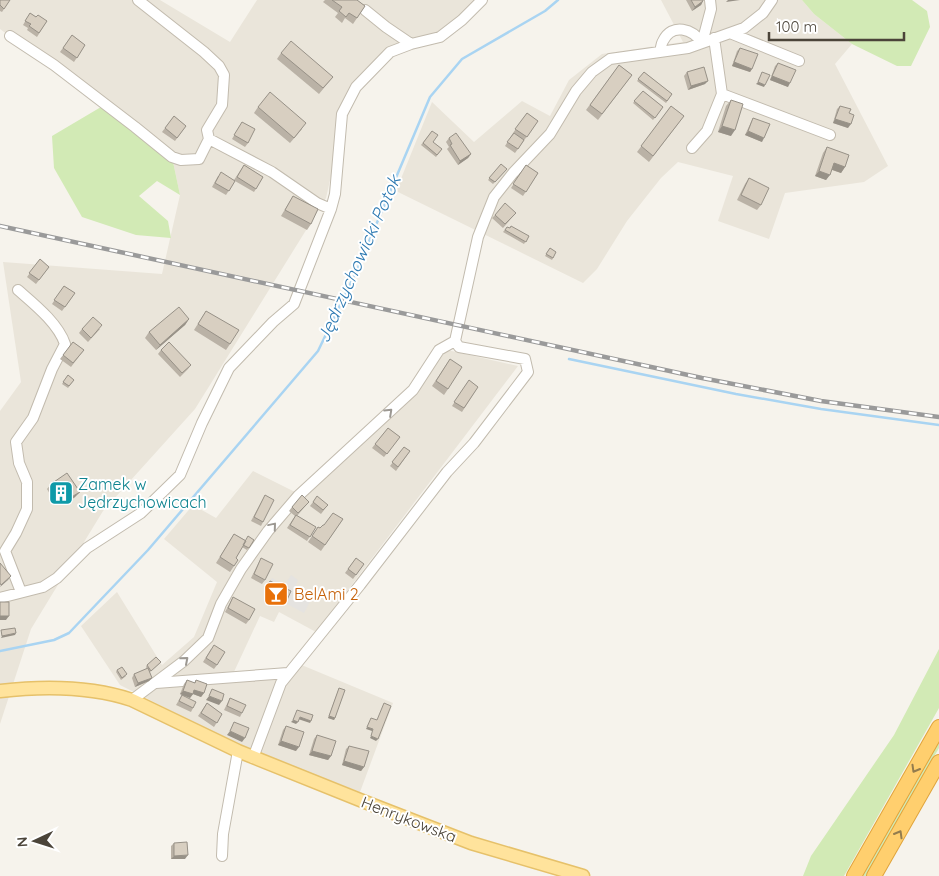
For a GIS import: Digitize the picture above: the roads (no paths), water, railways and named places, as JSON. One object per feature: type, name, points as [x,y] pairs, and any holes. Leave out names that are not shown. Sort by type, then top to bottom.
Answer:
[{"type":"highway","points":[[854,876],[939,727]]},
{"type":"highway","points":[[874,876],[939,762]]},
{"type":"main road","name":"Henrykowska","points":[[0,691],[28,688],[60,688],[119,696],[132,700],[253,758],[471,842],[578,875]]},
{"type":"street","points":[[10,36],[136,127],[172,157],[181,160],[199,159],[209,139],[207,130],[222,105],[224,75],[219,66],[204,52],[138,0]]},
{"type":"street","points":[[0,598],[43,588],[57,578],[87,548],[141,514],[180,475],[202,423],[229,368],[294,304],[336,194],[342,114],[356,88],[390,52],[440,36],[462,20],[482,0]]},
{"type":"street","points":[[702,43],[711,9],[710,0]]},
{"type":"street","points":[[132,700],[184,661],[208,638],[221,604],[241,569],[268,531],[298,496],[413,390],[439,350],[454,341],[478,237],[494,197],[513,173],[550,134],[576,91],[592,72],[610,59],[688,48],[744,28],[763,14],[772,0]]},
{"type":"street","points":[[364,10],[411,44]]},
{"type":"street","points":[[660,52],[663,40],[670,32],[688,30],[697,35],[702,43]]},
{"type":"street","points":[[730,33],[799,60]]},
{"type":"street","points":[[692,148],[707,131],[722,94],[714,38]]},
{"type":"street","points":[[722,94],[830,136]]},
{"type":"street","points":[[209,139],[272,172],[317,203],[331,209]]},
{"type":"street","points":[[18,290],[43,311],[65,344],[52,369],[33,418],[16,442],[19,463],[27,482],[27,509],[16,534],[5,551],[21,592]]},
{"type":"street","points":[[253,758],[280,683],[360,585],[447,472],[474,443],[528,372],[525,359],[459,347],[454,341]]},
{"type":"street","points":[[156,683],[288,674]]},
{"type":"street","points":[[222,856],[223,834],[238,751]]},
{"type":"waterway","name":"Jędrzychowicki Potok","points":[[0,651],[54,640],[69,633],[148,550],[318,351],[357,270],[430,97],[462,59],[545,11],[558,0]]},
{"type":"waterway","points":[[569,359],[736,394],[821,409],[939,425]]},
{"type":"railway","points":[[0,226],[702,378],[821,401],[939,417]]},
{"type":"place","name":"Zamek w Jędrzychowicach","points":[[61,493]]},
{"type":"place","name":"BelAmi 2","points":[[276,594]]}]
